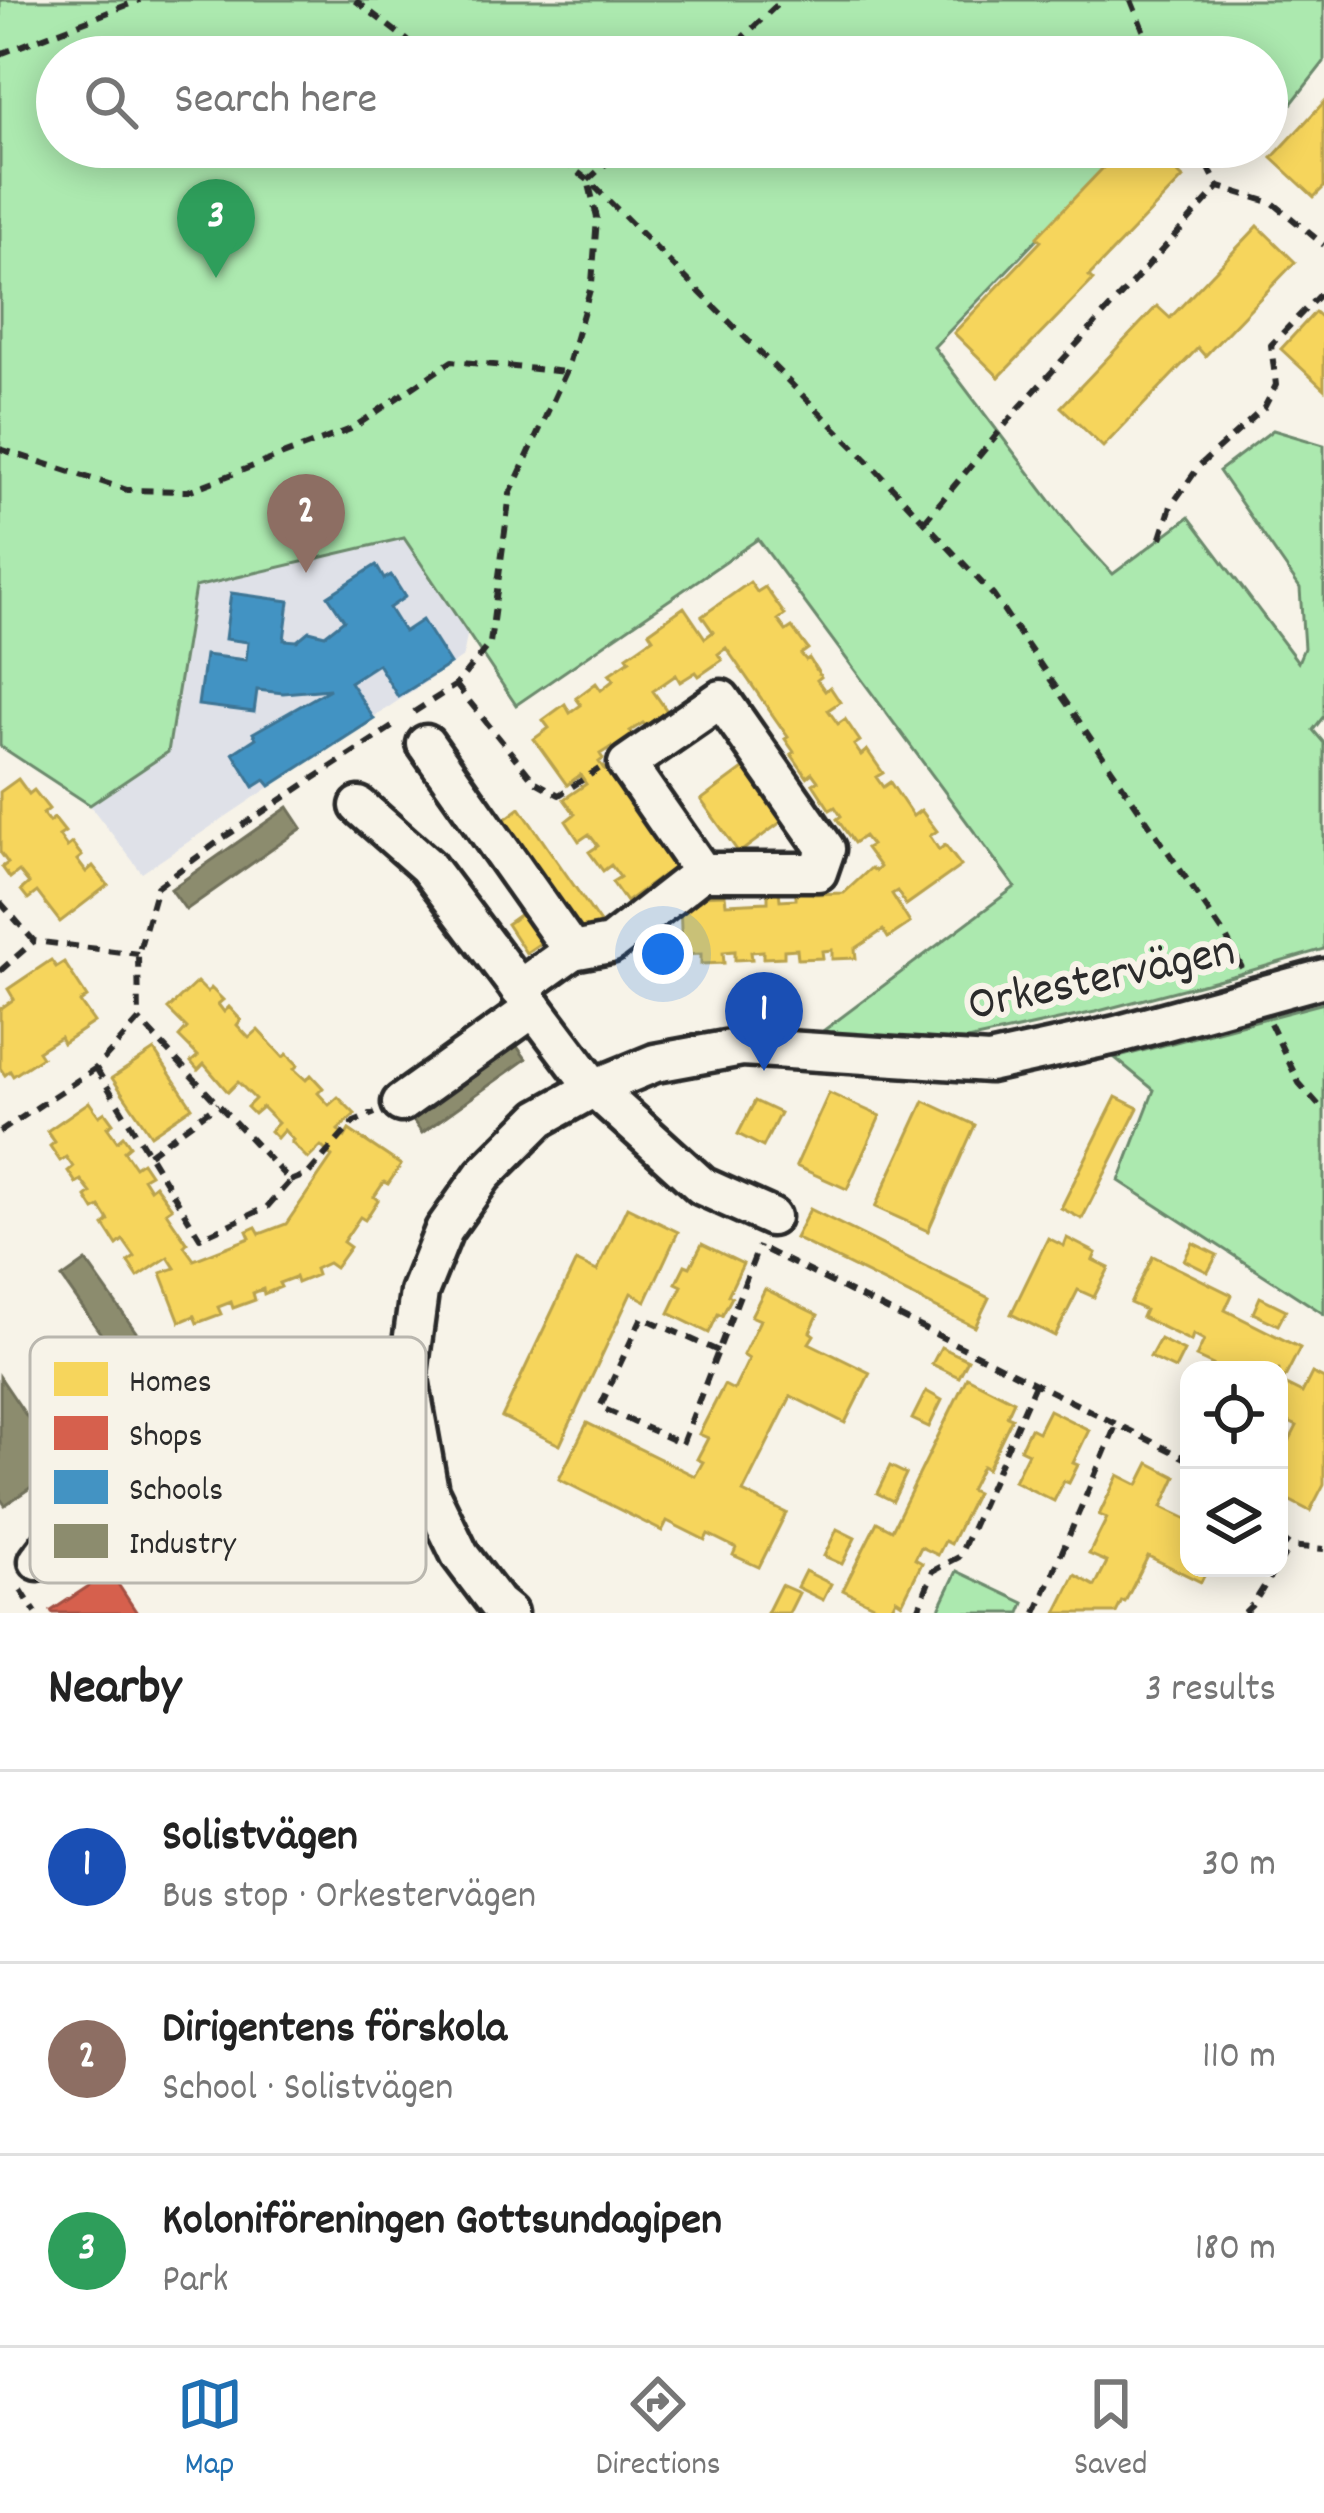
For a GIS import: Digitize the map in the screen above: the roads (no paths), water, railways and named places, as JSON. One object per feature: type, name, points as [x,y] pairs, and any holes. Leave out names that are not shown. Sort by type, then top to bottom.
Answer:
[{"type":"street","points":[[401,1103],[527,999],[572,951],[610,944],[702,872],[818,872],[826,849],[721,699],[627,764],[702,872]]},
{"type":"street","points":[[426,744],[572,951]]},
{"type":"street","points":[[359,806],[427,866],[594,1088],[702,1186],[765,1232]]},
{"type":"street","name":"Orkestervägen","points":[[413,1337],[419,1292],[445,1230],[483,1175],[540,1118],[594,1088],[655,1063],[742,1047],[988,1063],[1116,1035],[1324,978]]},
{"type":"street","name":"Orkestervägen","points":[[426,1474],[429,1491],[460,1555],[508,1613]]},
{"type":"place","name":"Koloniföreningen Gottsundagipen","points":[[216,278]]},
{"type":"place","name":"Dirigentens förskola","points":[[306,573]]},
{"type":"place","name":"Solistvägen","points":[[764,1071]]}]
